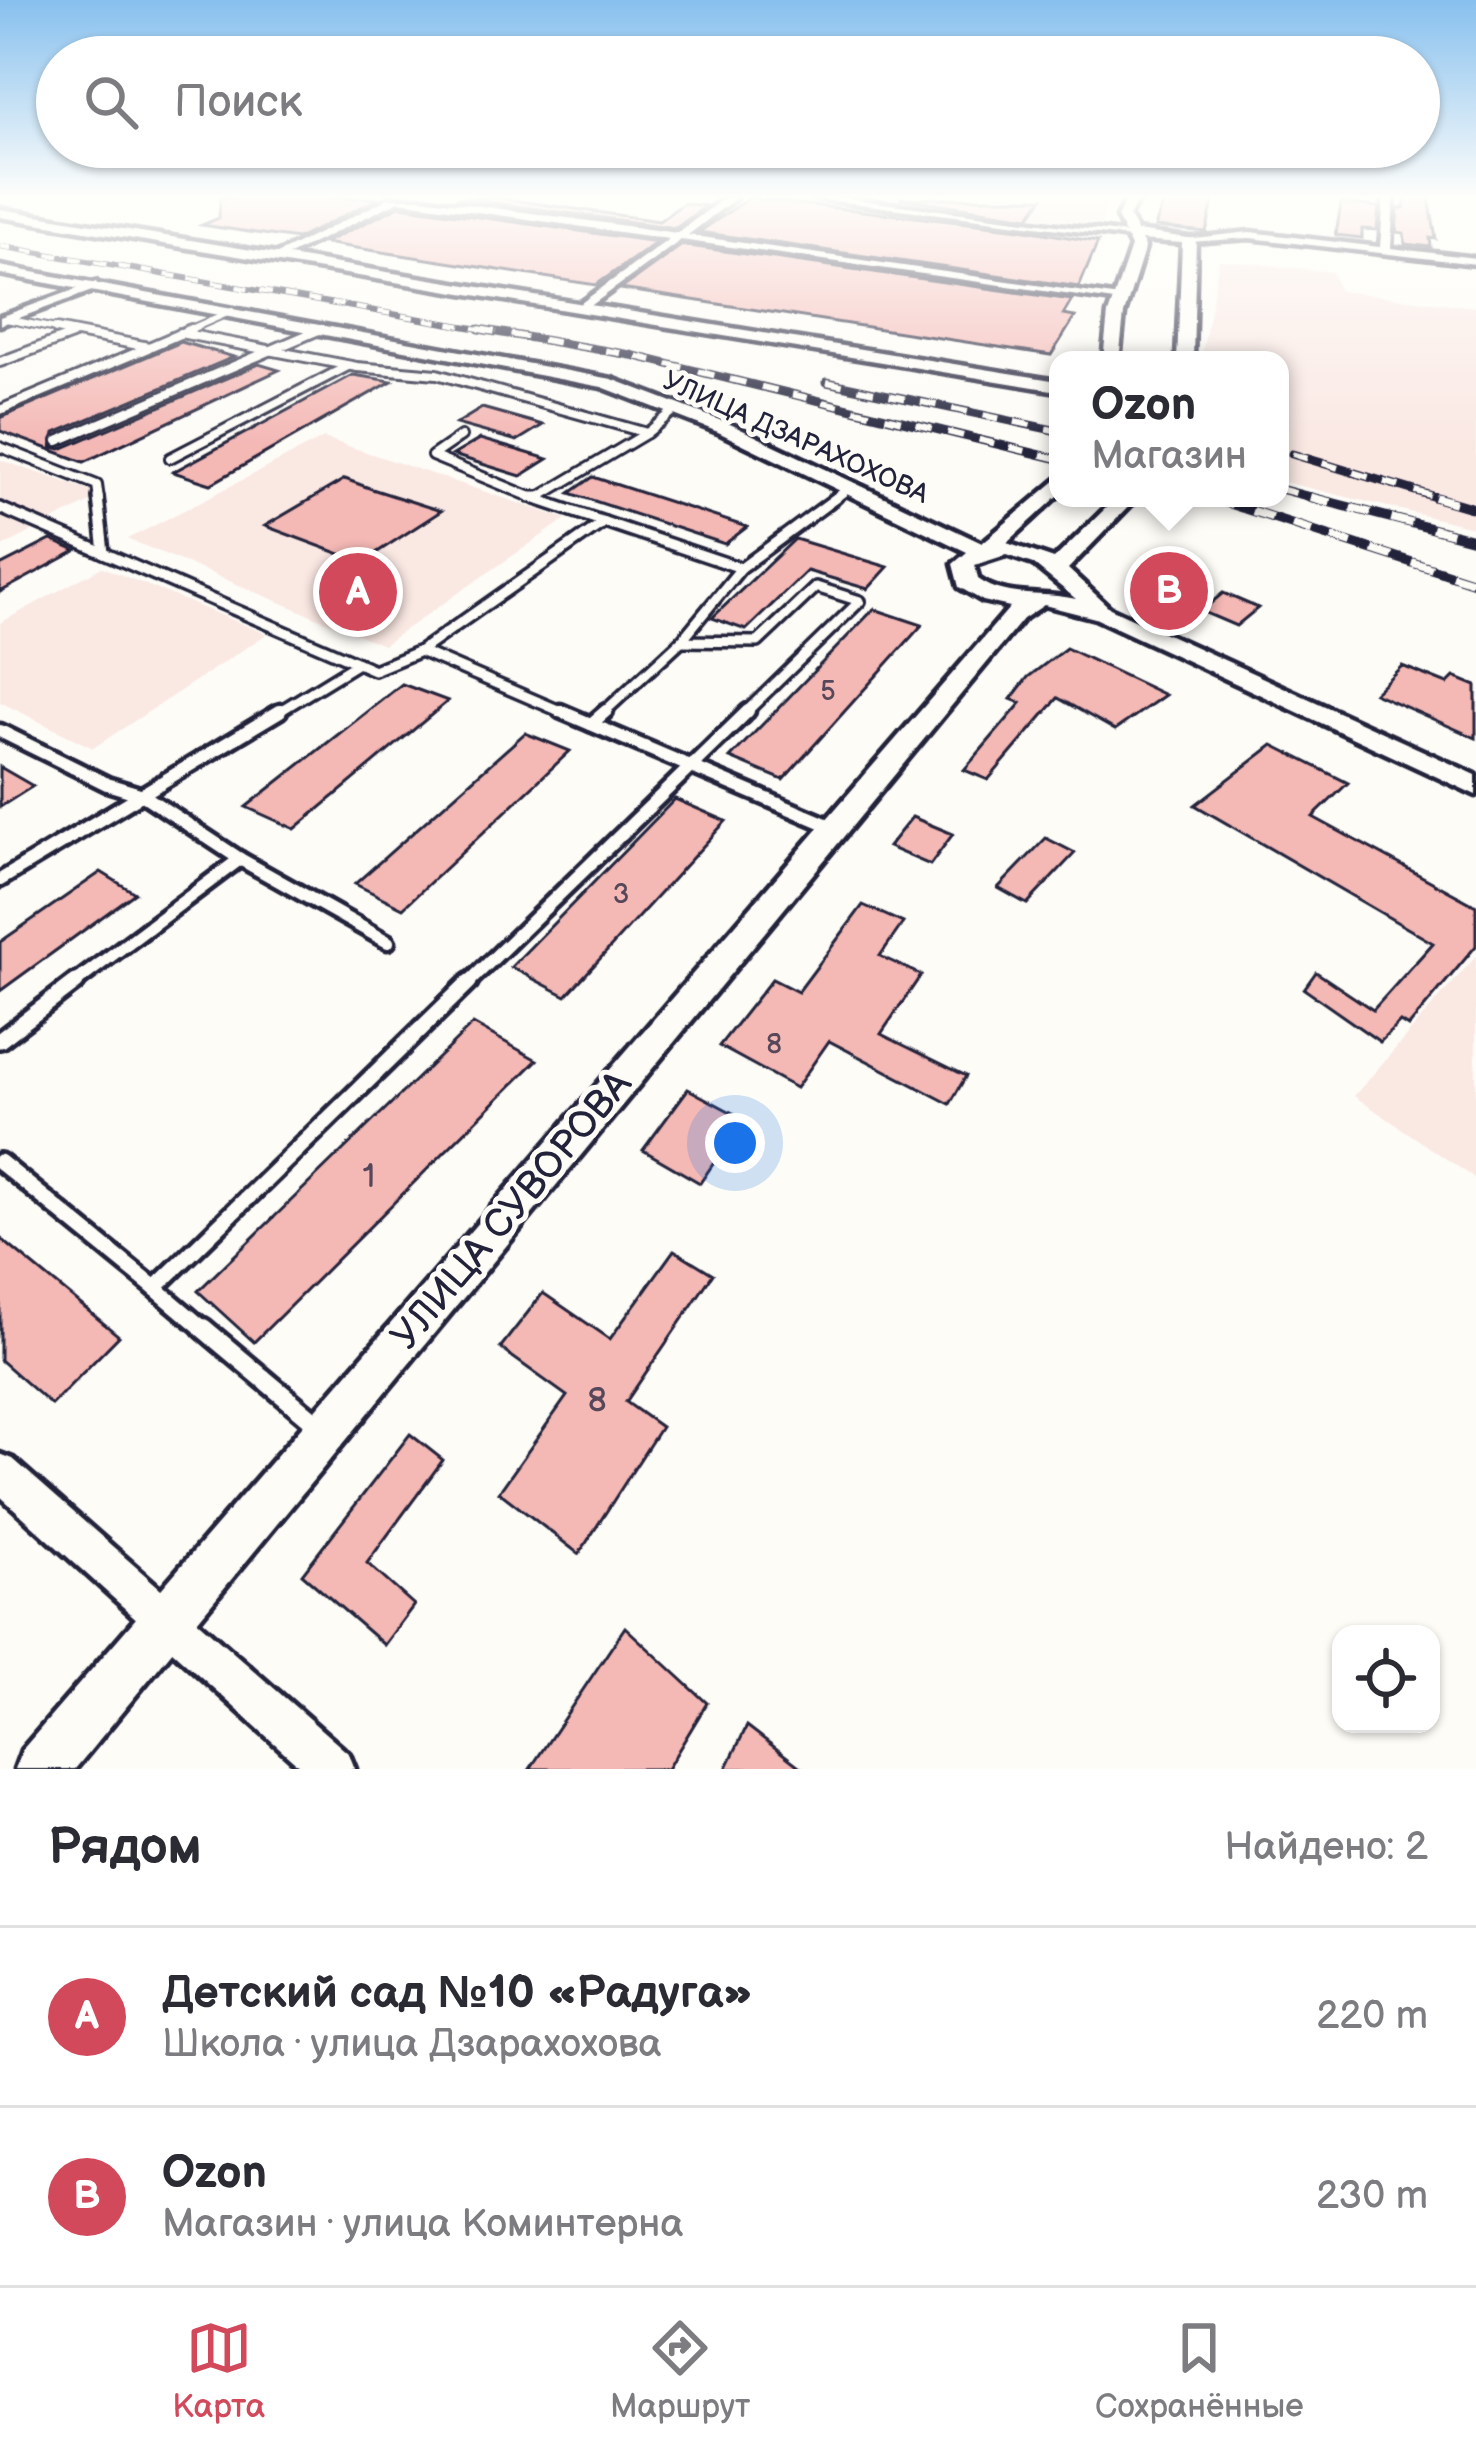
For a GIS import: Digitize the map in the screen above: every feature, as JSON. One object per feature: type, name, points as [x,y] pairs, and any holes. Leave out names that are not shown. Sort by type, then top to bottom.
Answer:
[{"type":"street","name":"УЛИЦА ДЗАРАХОХОВА","points":[[64,281],[606,383],[676,410],[933,529],[978,556],[964,578],[976,590]]},
{"type":"street","name":"УЛИЦА ДЗАРАХОХОВА","points":[[433,281],[1049,384]]},
{"type":"street","points":[[585,306],[619,281]]},
{"type":"street","points":[[992,281],[1121,298]]},
{"type":"street","points":[[1112,351],[1127,281]]},
{"type":"street","points":[[1185,351],[1188,281]]},
{"type":"street","points":[[3,320],[97,286]]},
{"type":"street","points":[[978,556],[1049,493]]},
{"type":"street","name":"УЛИЦА СУВОРОВА","points":[[41,1769],[981,651],[1015,614],[1056,590],[1058,574],[1119,507]]},
{"type":"street","points":[[978,556],[1023,551],[1103,613]]},
{"type":"street","points":[[981,651],[976,590],[1007,600],[1041,598],[1103,613],[1476,786]]},
{"type":"street","points":[[0,1472],[334,1769]]},
{"type":"lane","points":[[0,410],[232,310]]},
{"type":"lane","points":[[3,320],[149,347]]},
{"type":"lane","points":[[58,441],[263,349],[324,327]]},
{"type":"lane","points":[[0,362],[74,334]]},
{"type":"lane","points":[[180,334],[349,366],[437,374],[647,433]]},
{"type":"lane","points":[[170,458],[349,366]]},
{"type":"lane","points":[[536,499],[647,433],[676,410]]},
{"type":"lane","points":[[461,436],[432,456],[536,499],[742,568]]},
{"type":"lane","points":[[0,447],[97,485],[104,553]]},
{"type":"lane","points":[[591,724],[680,641],[742,568],[849,488]]},
{"type":"lane","points":[[0,508],[374,670],[420,651],[604,522]]},
{"type":"lane","points":[[155,1288],[694,768],[860,601],[816,586],[758,642],[680,641]]},
{"type":"lane","points":[[420,651],[833,826]]},
{"type":"lane","points":[[0,880],[358,662]]},
{"type":"lane","points":[[0,731],[107,784],[143,795],[240,859],[388,942]]},
{"type":"lane","points":[[0,1040],[240,859]]},
{"type":"lane","points":[[0,1162],[324,1430]]},
{"type":"shaded area","points":[[1215,281],[1335,281],[1339,291],[1476,307],[1476,528],[1289,483],[1289,351],[1203,351]]},
{"type":"shaded area","points":[[324,438],[566,519],[383,645],[128,539]]},
{"type":"shaded area","points":[[0,460],[104,495],[0,548]]},
{"type":"shaded area","points":[[102,567],[267,634],[93,748],[0,702],[0,623]]},
{"type":"shaded area","points":[[1476,956],[1476,1179],[1354,1096]]},
{"type":"building","points":[[633,281],[934,281],[1072,300],[1063,315],[1075,317],[1049,355],[621,289]]},
{"type":"building","points":[[1034,281],[1082,281],[1079,287]]},
{"type":"building","points":[[181,342],[234,357],[55,433],[52,447],[61,449],[259,364],[279,370],[84,462],[0,431],[0,418]]},
{"type":"building","points":[[353,375],[392,381],[211,484],[173,472]]},
{"type":"building","points":[[482,408],[543,425],[517,441],[456,424]]},
{"type":"building","points":[[480,439],[548,459],[521,476],[453,455]]},
{"type":"building","points":[[593,477],[747,527],[725,544],[570,493]]},
{"type":"building","points":[[345,479],[441,511],[362,562],[265,526]]},
{"type":"building","points":[[795,539],[888,567],[868,589],[807,571],[746,630],[712,618]]},
{"type":"building","points":[[51,540],[76,551],[0,592],[0,566]]},
{"type":"building","points":[[1223,593],[1258,608],[1236,626],[1201,611]]},
{"type":"building","points":[[874,609],[922,625],[783,780],[730,758]]},
{"type":"building","points":[[1066,648],[1165,695],[1115,730],[1058,698],[988,780],[964,770],[1021,703],[1011,699],[1028,677]]},
{"type":"building","points":[[1402,666],[1447,684],[1454,677],[1476,686],[1476,738],[1374,693]]},
{"type":"building","points":[[402,684],[448,701],[295,829],[246,807]]},
{"type":"building","points":[[525,733],[570,751],[403,908],[355,884]]},
{"type":"building","points":[[1273,745],[1348,783],[1313,817],[1476,906],[1476,946],[1408,1027],[1400,1022],[1380,1042],[1304,989],[1316,972],[1373,1010],[1433,943],[1195,805]]},
{"type":"building","points":[[0,767],[33,786],[0,807]]},
{"type":"building","points":[[675,799],[726,821],[566,996],[511,967]]},
{"type":"building","points":[[912,817],[953,834],[930,865],[888,847]]},
{"type":"building","points":[[1046,838],[1075,853],[1027,904],[998,888]]},
{"type":"building","points":[[101,872],[135,893],[0,991],[0,942]]},
{"type":"building","points":[[863,905],[903,923],[880,956],[921,975],[881,1034],[966,1076],[950,1104],[829,1041],[796,1088],[719,1046],[772,979],[798,992]]},
{"type":"building","points":[[473,1024],[537,1060],[254,1342],[198,1291]]},
{"type":"building","points":[[688,1089],[744,1119],[700,1183],[643,1150]]},
{"type":"building","points":[[0,1238],[119,1336],[51,1405],[0,1360]]},
{"type":"building","points":[[674,1250],[713,1274],[626,1402],[661,1427],[579,1554],[499,1492],[567,1396],[500,1348],[543,1293],[610,1339]]},
{"type":"building","points":[[410,1434],[443,1460],[367,1563],[414,1605],[384,1645],[302,1574]]},
{"type":"building","points":[[625,1627],[707,1703],[667,1769],[530,1769]]},
{"type":"building","points":[[747,1726],[803,1769],[726,1769]]},
{"type":"railway","points":[[200,281],[497,332]]},
{"type":"railway","points":[[479,329],[631,355],[1049,457]]},
{"type":"railway","points":[[827,382],[1049,429]]},
{"type":"railway","points":[[1292,454],[1436,497]]},
{"type":"railway","points":[[1289,491],[1322,500]]},
{"type":"railway","points":[[1310,497],[1476,540]]},
{"type":"railway","points":[[1436,497],[1476,509]]},
{"type":"railway","points":[[1436,497],[1445,500]]},
{"type":"railway","points":[[1240,507],[1476,583]]},
{"type":"place","name":"Ozon","points":[[1169,591]]},
{"type":"place","name":"Детский сад №10 «Радуга»","points":[[358,592]]}]
